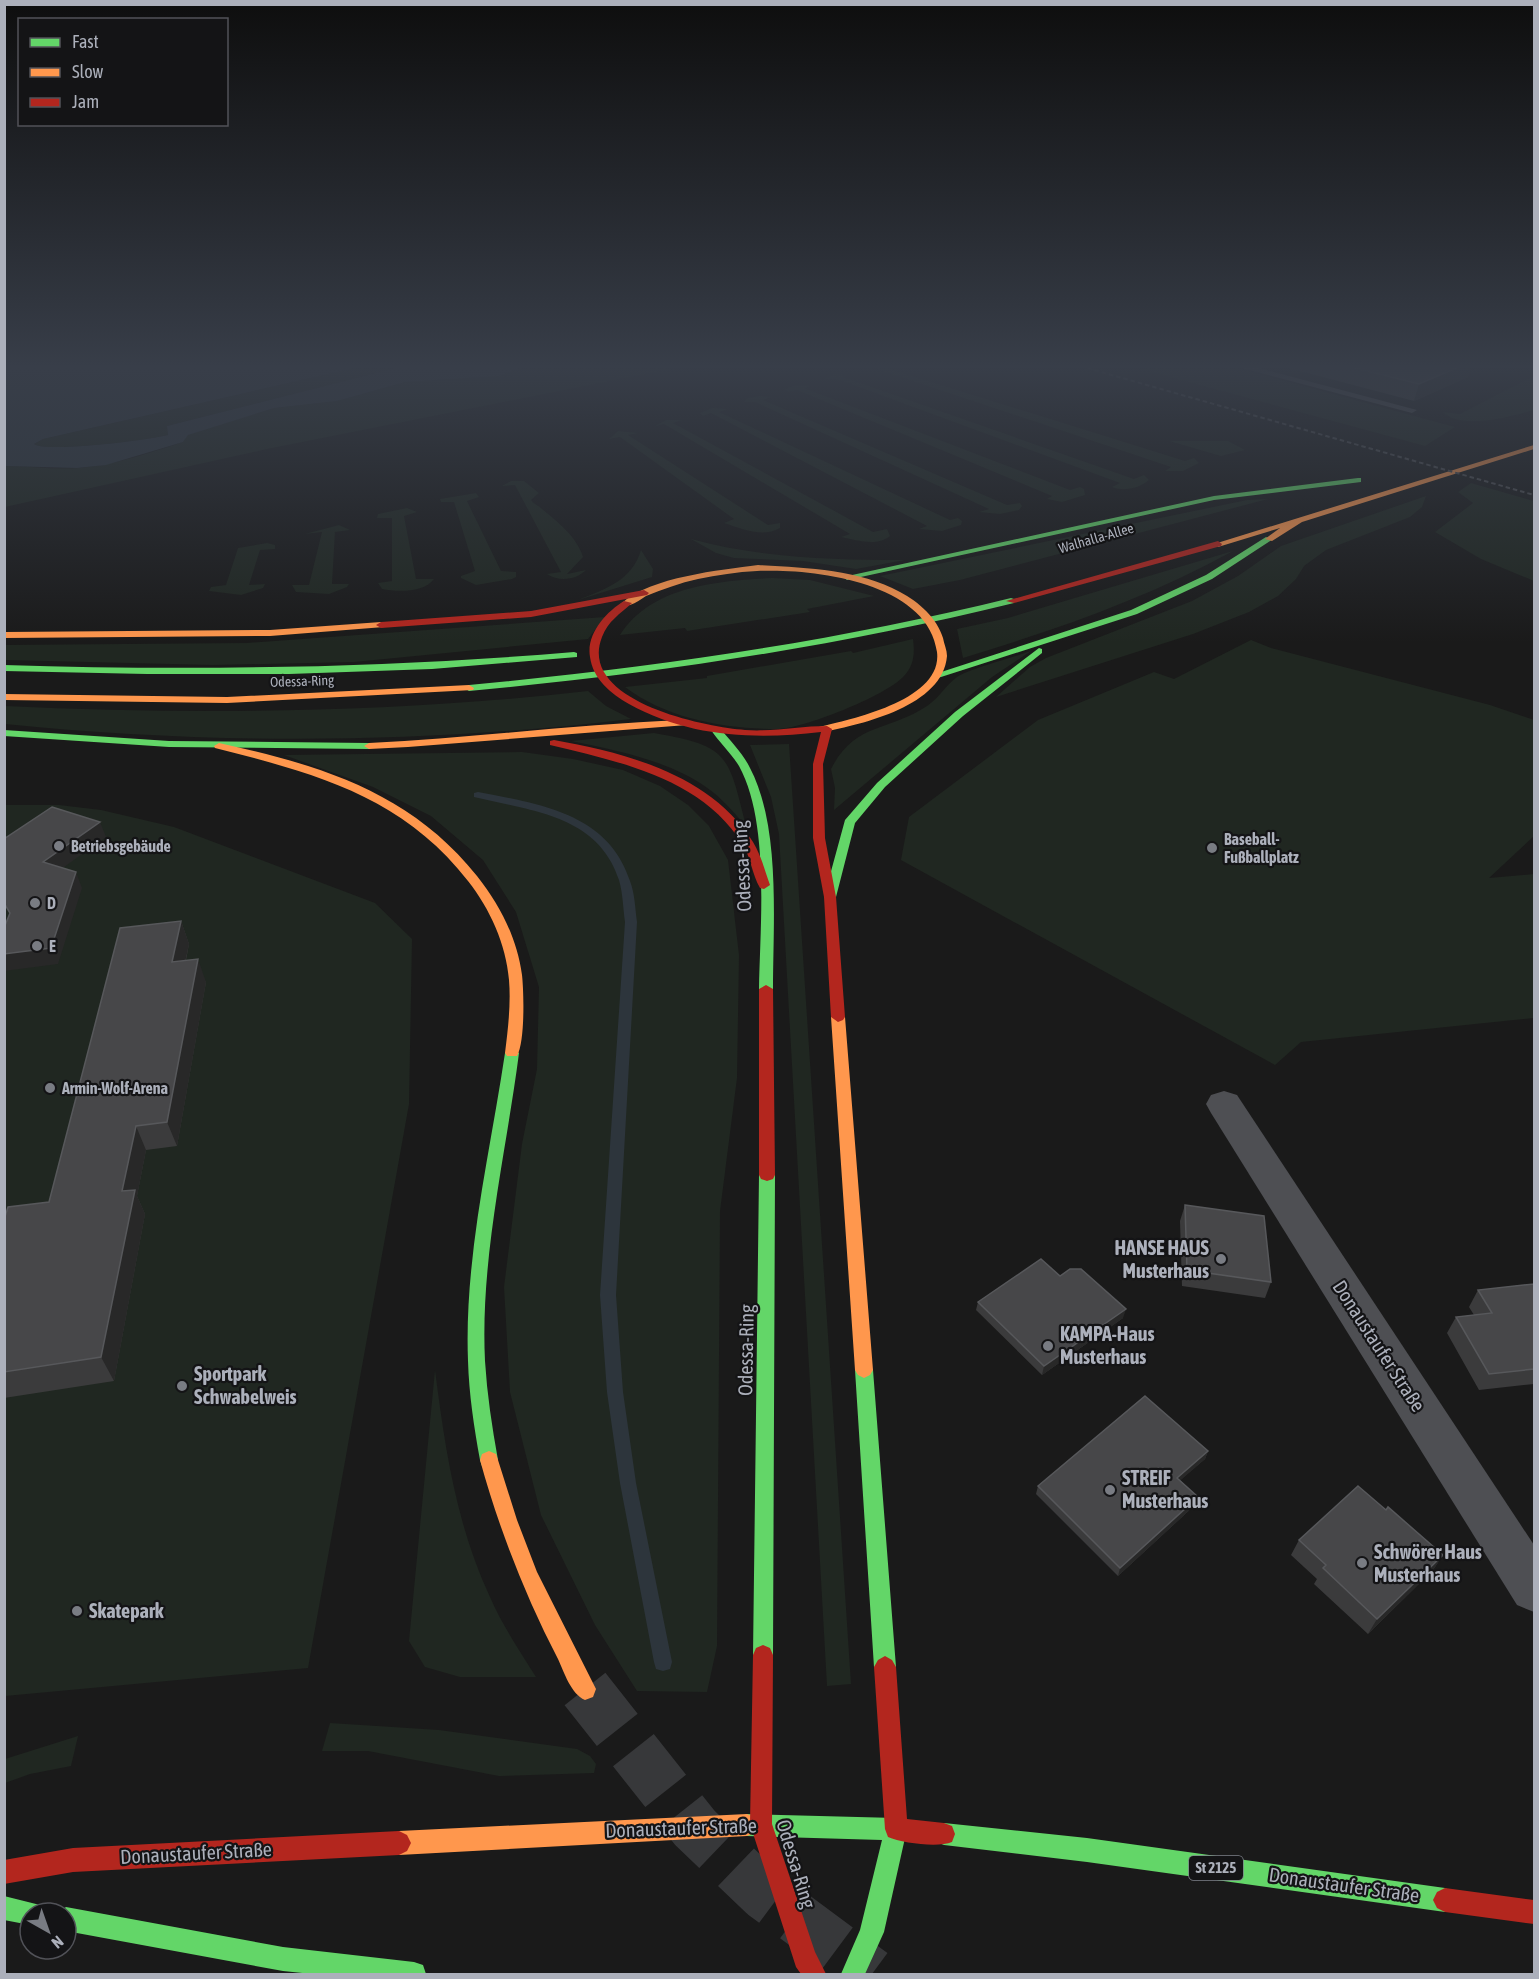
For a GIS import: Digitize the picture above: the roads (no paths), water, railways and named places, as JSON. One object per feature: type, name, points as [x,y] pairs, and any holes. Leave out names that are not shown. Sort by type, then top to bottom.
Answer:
[{"type":"main road","points":[[644,593],[617,609],[600,628],[593,649],[597,670],[615,691],[644,710],[683,723],[716,730],[790,733],[826,729],[876,716],[914,697],[937,675],[1134,612],[1209,577],[1299,520],[1497,458]]},
{"type":"main road","points":[[847,577],[1214,498],[1364,478],[1267,506]]},
{"type":"main road","name":"Odessa-Ring","points":[[4,697],[238,700],[447,689],[563,679],[671,666],[891,629],[969,612],[1299,520]]},
{"type":"main road","points":[[4,634],[110,636],[270,633],[531,614],[611,602],[670,583],[713,573],[758,568],[804,570],[847,577],[886,589],[917,606],[937,627],[944,650],[937,675]]},
{"type":"main road","points":[[888,607],[928,599]]},
{"type":"main road","points":[[831,897],[849,822],[881,785],[959,714],[1054,639]]},
{"type":"main road","name":"Odessa-Ring","points":[[4,668],[108,672],[260,673],[453,665],[610,651]]},
{"type":"main road","points":[[4,733],[219,746],[369,745],[513,738],[642,724],[683,723]]},
{"type":"main road","points":[[826,729],[818,764],[819,838],[831,897],[896,1829],[872,1932],[853,1974]]},
{"type":"main road","name":"Odessa-Ring","points":[[716,730],[745,767],[754,790],[764,838],[768,1084],[761,1824],[805,1958],[814,1974]]},
{"type":"main road","points":[[513,738],[568,745],[609,755],[645,766],[686,787],[718,810],[747,842],[764,885]]},
{"type":"main road","points":[[219,746],[303,765],[357,785],[386,800],[431,832],[462,862],[481,887],[497,915],[508,946],[516,980],[508,1103],[476,1307],[476,1364],[482,1425],[495,1488],[517,1552],[546,1619],[585,1689]]},
{"type":"main road","name":"Donaustaufer Straße","points":[[4,1872],[73,1860],[761,1824],[896,1829],[1087,1850],[1534,1912]]},
{"type":"main road","points":[[78,1921],[284,1959],[414,1974]]},
{"type":"street","name":"Donaustaufer Straße","points":[[1224,1104],[1534,1588]]},
{"type":"waterway","points":[[478,795],[545,810],[566,817],[585,828],[602,841],[616,859],[625,881],[631,922],[608,1295],[615,1392],[628,1483],[663,1662]]},
{"type":"tunnel","points":[[585,1689],[695,1828],[764,1894],[872,1974]]},
{"type":"railway","points":[[1405,458],[1534,495]]},
{"type":"place","name":"Betriebsgebäude","points":[[59,846]]},
{"type":"place","name":"Baseball- Fußballplatz","points":[[1212,848]]},
{"type":"place","name":"D","points":[[35,903]]},
{"type":"place","name":"E","points":[[37,946]]},
{"type":"place","name":"Armin-Wolf-Arena","points":[[50,1088]]},
{"type":"place","name":"HANSE HAUS Musterhaus","points":[[1221,1259]]},
{"type":"place","name":"KAMPA-Haus Musterhaus","points":[[1048,1346]]},
{"type":"place","name":"Sportpark Schwabelweis","points":[[182,1386]]},
{"type":"place","name":"STREIF Musterhaus","points":[[1110,1490]]},
{"type":"place","name":"Schwörer Haus Musterhaus","points":[[1362,1563]]},
{"type":"place","name":"Skatepark","points":[[77,1611]]}]
